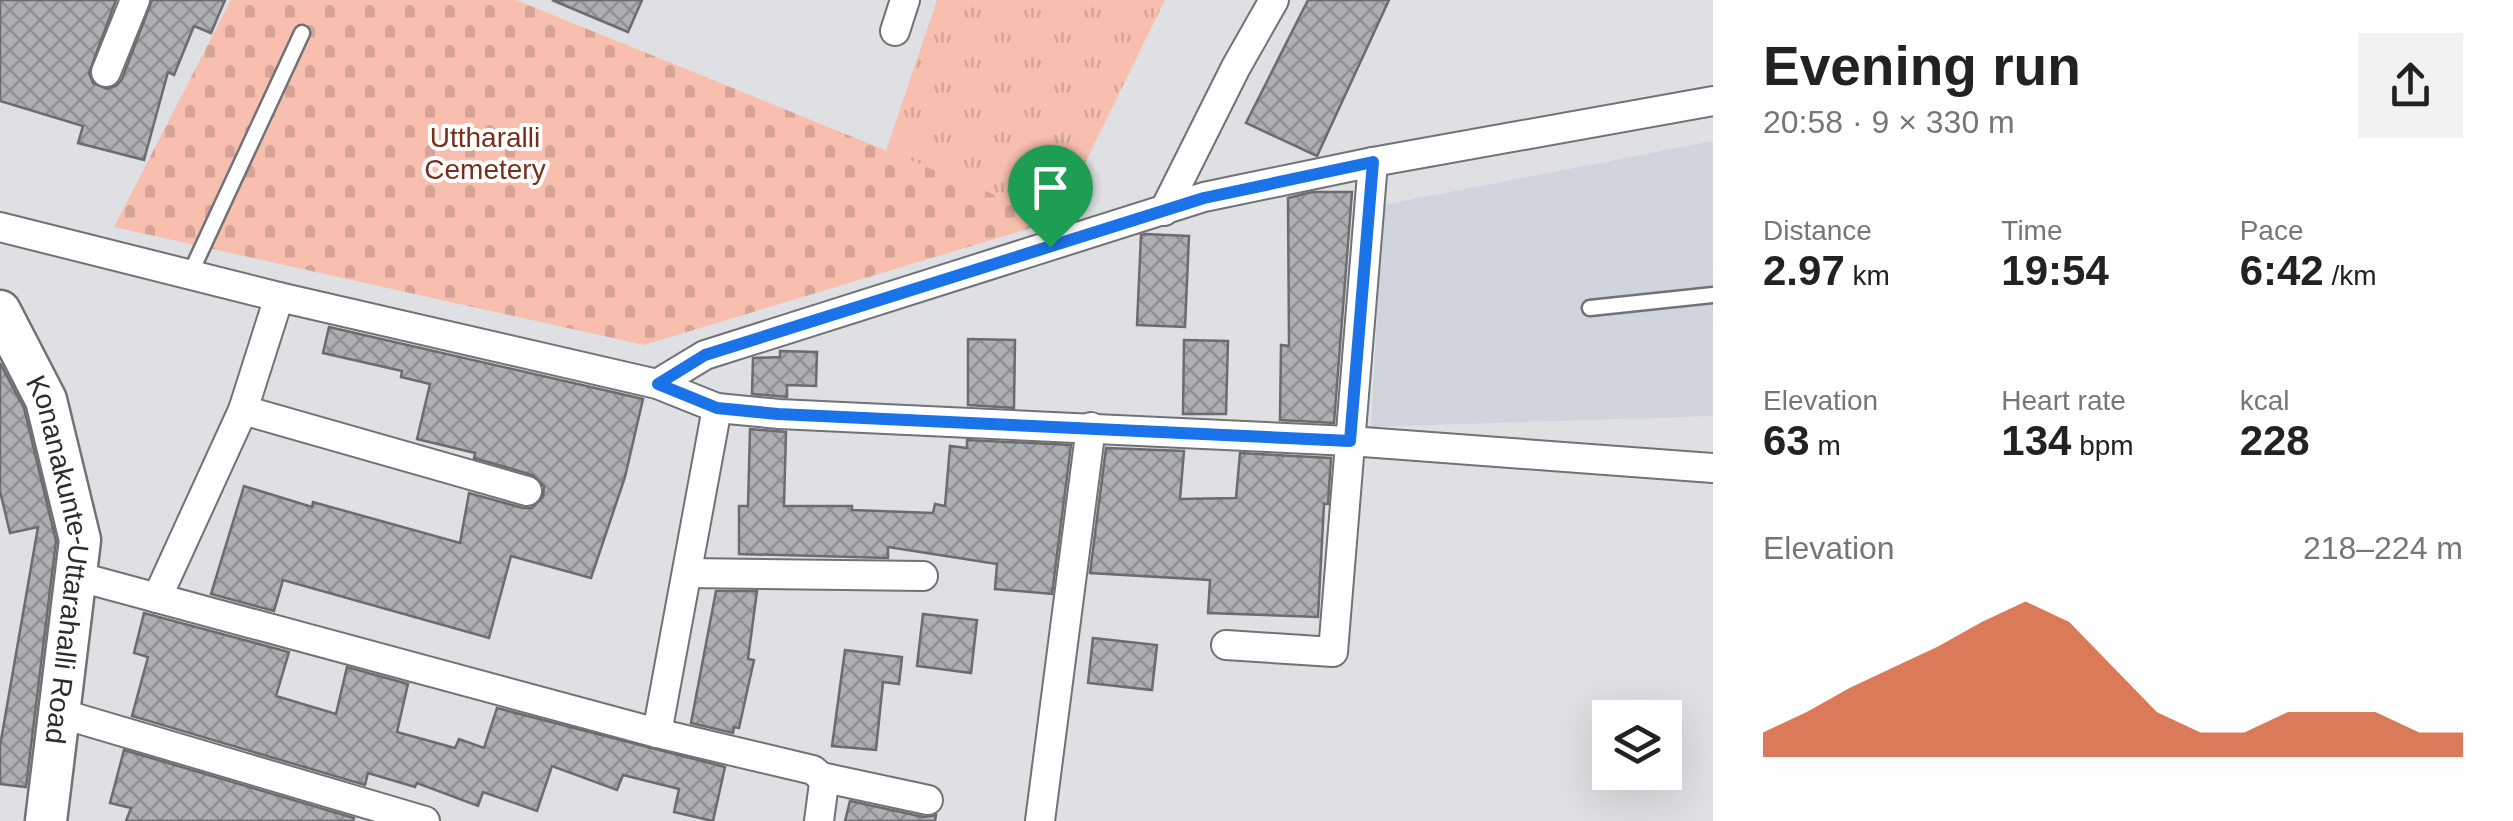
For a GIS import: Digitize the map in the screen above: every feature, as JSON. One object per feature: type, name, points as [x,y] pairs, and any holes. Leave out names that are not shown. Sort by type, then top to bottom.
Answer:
[{"type":"main road","name":"Konanakunte-Uttarahalli Road","points":[[0,311],[46,400],[80,540],[46,821]]},
{"type":"street","points":[[106,72],[135,0]]},
{"type":"street","points":[[895,30],[904,0]]},
{"type":"street","points":[[1164,212],[1274,0]]},
{"type":"street","points":[[658,384],[705,355],[1204,198],[1373,162],[1713,100]]},
{"type":"street","points":[[1226,645],[1333,652],[1373,162]]},
{"type":"street","points":[[0,226],[279,297],[658,384],[717,408],[855,419],[1091,426],[1350,441],[1713,468]]},
{"type":"street","points":[[156,598],[243,410],[279,297]]},
{"type":"street","points":[[658,733],[717,408]]},
{"type":"street","points":[[243,410],[527,490]]},
{"type":"street","points":[[1040,821],[1091,426]]},
{"type":"street","points":[[687,574],[923,576]]},
{"type":"street","points":[[76,576],[658,733],[813,770],[824,783],[819,821]]},
{"type":"street","points":[[59,713],[425,821]]},
{"type":"street","points":[[821,777],[928,800]]},
{"type":"lane","points":[[190,274],[302,34]]},
{"type":"lane","points":[[1590,308],[1713,296]]},
{"type":"shaded area","points":[[1713,141],[1713,416],[1371,427],[1383,205]]},
{"type":"green space","name":"Uttharalli Cemetery","points":[[231,0],[516,0],[1057,220],[644,345],[114,227]]},
{"type":"green space","points":[[937,0],[1165,0],[1057,220],[886,151]]},
{"type":"building","points":[[0,0],[116,0],[89,73],[93,83],[107,89],[122,79],[152,0],[225,0],[211,33],[194,26],[174,75],[168,72],[144,160],[78,143],[83,126],[0,101]]},
{"type":"building","points":[[552,0],[642,0],[628,32]]},
{"type":"building","points":[[1308,0],[1389,0],[1317,156],[1246,123]]},
{"type":"building","points":[[1312,192],[1352,192],[1334,423],[1280,420],[1281,345],[1289,346],[1288,198]]},
{"type":"building","points":[[1141,235],[1189,236],[1185,327],[1137,325]]},
{"type":"building","points":[[329,327],[643,399],[625,477],[591,578],[511,556],[489,638],[283,580],[274,611],[211,594],[244,486],[460,543],[469,493],[523,508],[532,508],[543,497],[544,486],[533,475],[474,458],[475,453],[417,439],[430,384],[401,377],[402,371],[323,353]]},
{"type":"building","points":[[968,339],[1015,340],[1014,408],[968,405]]},
{"type":"building","points":[[1184,340],[1228,341],[1226,414],[1183,414]]},
{"type":"building","points":[[780,351],[817,352],[816,386],[787,385],[787,397],[752,394],[753,358],[780,357]]},
{"type":"building","points":[[0,363],[24,408],[56,541],[26,787],[0,784],[0,746],[38,527],[10,533],[0,491]]},
{"type":"building","points":[[750,429],[786,432],[784,506],[852,506],[852,510],[933,513],[935,504],[945,506],[950,446],[967,448],[967,440],[1071,445],[1052,594],[995,589],[997,564],[888,547],[888,558],[739,554],[739,506],[748,506]]},
{"type":"building","points":[[1106,448],[1184,451],[1180,499],[1236,498],[1240,453],[1331,458],[1328,504],[1324,504],[1318,617],[1208,613],[1210,580],[1090,573]]},
{"type":"building","points":[[716,591],[757,591],[748,659],[754,660],[739,728],[734,727],[733,733],[691,723]]},
{"type":"building","points":[[144,613],[289,652],[276,696],[336,714],[347,667],[408,684],[397,732],[455,748],[459,739],[484,748],[497,708],[725,767],[713,821],[674,812],[679,789],[623,775],[617,790],[552,766],[537,811],[483,792],[478,806],[417,783],[415,787],[368,773],[365,785],[132,716],[148,657],[134,653]]},
{"type":"building","points":[[923,614],[977,620],[971,673],[917,666]]},
{"type":"building","points":[[1093,638],[1157,645],[1152,690],[1088,683]]},
{"type":"building","points":[[845,650],[902,657],[899,684],[883,682],[876,750],[832,746]]},
{"type":"building","points":[[124,750],[354,818],[126,821],[131,808],[110,803]]},
{"type":"building","points":[[850,801],[924,817],[936,815],[935,821],[845,821]]},
{"type":"route","points":[[1373,162],[1350,441],[778,414],[717,408],[658,384],[705,355],[1050,247],[1204,198],[1373,162]]}]
